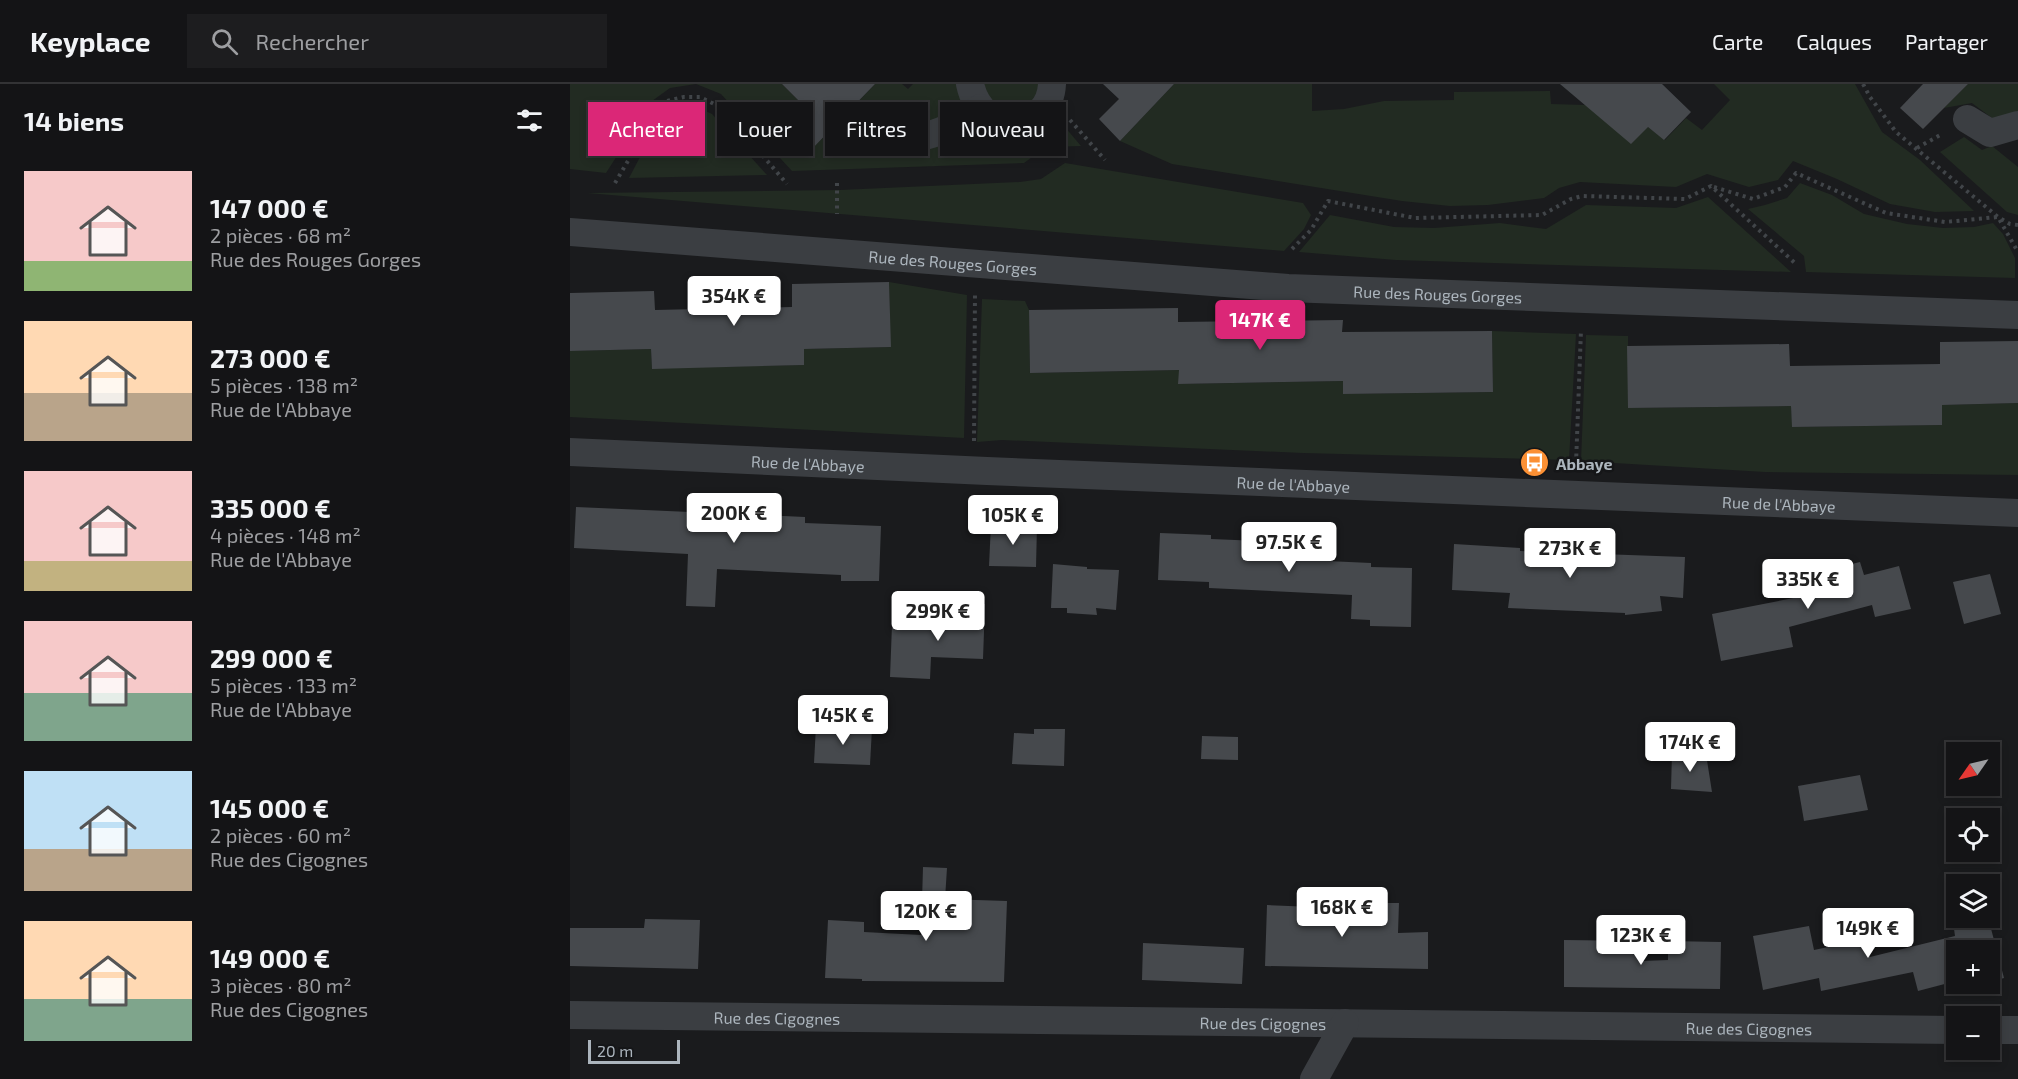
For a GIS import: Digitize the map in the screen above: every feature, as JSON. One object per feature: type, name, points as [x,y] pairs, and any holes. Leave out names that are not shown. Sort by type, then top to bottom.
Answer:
[{"type":"street","points":[[928,135],[940,133],[964,121],[975,96],[996,120],[1015,123],[1027,120],[1038,113],[1047,103],[1051,90]]},
{"type":"street","points":[[1967,119],[1990,133],[2018,125]]},
{"type":"street","name":"Rue des Rouges Gorges","points":[[570,232],[1288,288],[2018,315]]},
{"type":"street","name":"Rue de l'Abbaye","points":[[570,452],[2018,513]]},
{"type":"street","name":"Rue des Cigognes","points":[[570,1015],[1946,1030]]},
{"type":"street","points":[[1314,1079],[1345,1023]]},
{"type":"street","points":[[2000,1030],[2018,1030]]},
{"type":"path","points":[[1863,84],[1870,98],[1896,132],[1998,217],[2010,224],[2018,225]]},
{"type":"path","points":[[1051,90],[1106,160]]},
{"type":"path","points":[[615,183],[655,115],[667,101],[684,97],[700,97],[722,108],[787,184]]},
{"type":"path","points":[[1292,249],[1311,230],[1328,201],[1415,218],[1542,215],[1571,199],[1582,196],[1685,199],[1710,186],[1753,199],[1785,187],[1796,173],[1886,213],[1945,222],[1998,217]]},
{"type":"path","points":[[837,183],[837,214]]},
{"type":"path","points":[[1710,186],[1796,264]]},
{"type":"path","points":[[1998,217],[2018,252]]},
{"type":"path","points":[[974,441],[975,293]]},
{"type":"path","points":[[1576,464],[1581,330]]},
{"type":"shaded area","points":[[570,84],[696,84],[670,88],[651,102],[588,102],[588,156],[617,156],[606,173],[570,169]]},
{"type":"shaded area","points":[[696,84],[782,84],[800,102],[728,102],[721,94]]},
{"type":"shaded area","points":[[875,84],[902,84],[908,89],[913,84],[961,84],[965,87],[963,102],[940,102],[940,118],[928,123],[928,102],[858,102]]},
{"type":"shaded area","points":[[981,84],[1041,84],[1037,97],[1032,102],[991,102]]},
{"type":"shaded area","points":[[1174,84],[1312,84],[1312,111],[1344,109],[1384,101],[1454,100],[1454,92],[1550,91],[1551,104],[1585,105],[1648,127],[1665,140],[1686,118],[1702,130],[1730,100],[1714,84],[1855,84],[1882,132],[1920,160],[1974,211],[1935,212],[1890,204],[1793,161],[1778,180],[1749,187],[1707,174],[1676,187],[1580,182],[1559,188],[1544,198],[1488,205],[1450,206],[1402,201],[1172,164],[1120,141]]},
{"type":"shaded area","points":[[1968,84],[2018,84],[2018,117],[1996,121],[1972,103],[1944,108]]},
{"type":"shaded area","points":[[705,111],[717,120],[717,156],[750,156],[767,175],[629,178],[641,156],[705,156]]},
{"type":"shaded area","points":[[1066,128],[1081,146],[1066,146]]},
{"type":"shaded area","points":[[824,137],[825,156],[928,156],[928,146],[940,145],[940,156],[1034,156],[1024,163],[792,171],[778,156],[813,156],[813,147]]},
{"type":"shaded area","points":[[1964,137],[1982,150],[1992,146],[2018,167],[2018,215],[2007,212],[1940,152]]},
{"type":"shaded area","points":[[1065,163],[1303,203],[1311,215],[1304,229],[1284,251],[587,193],[840,190],[1020,182],[1041,179]]},
{"type":"shaded area","points":[[1800,183],[1832,195],[1864,214],[1907,224],[1943,228],[1974,227],[1993,223],[2003,234],[2015,258],[2015,278],[1806,272],[1804,256],[1748,209],[1787,198]]},
{"type":"shaded area","points":[[1708,197],[1791,272],[1396,260],[1299,252],[1330,215],[1394,227],[1434,228],[1500,223],[1546,229],[1586,205],[1676,208]]},
{"type":"shaded area","points":[[889,282],[967,295],[964,438],[570,417],[570,351],[651,349],[652,368],[804,365],[804,349],[890,347]]},
{"type":"shaded area","points":[[982,299],[1025,301],[1029,310],[1030,373],[1179,370],[1179,384],[1343,381],[1343,394],[1493,392],[1492,331],[1576,334],[1569,460],[1303,453],[1002,440],[977,442]]},
{"type":"shaded area","points":[[1586,335],[1628,336],[1628,408],[1791,406],[1793,427],[1941,425],[1942,405],[2018,403],[2018,475],[1765,472],[1581,461]]},
{"type":"building","points":[[782,84],[875,84],[858,102],[825,102],[825,136],[813,148],[813,102],[800,102]]},
{"type":"building","points":[[1103,84],[1174,84],[1120,141],[1099,119],[1119,99]]},
{"type":"building","points":[[1560,84],[1662,84],[1691,112],[1664,140],[1648,127],[1631,144]]},
{"type":"building","points":[[1923,84],[1968,84],[1923,129],[1900,108]]},
{"type":"building","points":[[889,282],[891,347],[804,349],[804,365],[652,369],[651,349],[570,351],[570,293],[654,291],[655,310],[792,307],[792,284]]},
{"type":"building","points":[[1178,308],[1178,322],[1343,320],[1342,332],[1492,331],[1493,392],[1343,394],[1343,381],[1178,384],[1179,370],[1030,373],[1029,310]]},
{"type":"building","points":[[2018,341],[2018,403],[1942,405],[1942,425],[1792,427],[1791,406],[1628,408],[1627,346],[1789,344],[1790,366],[1940,364],[1940,342]]},
{"type":"building","points":[[576,507],[805,517],[805,523],[881,526],[879,581],[841,581],[841,575],[717,569],[715,607],[686,606],[688,554],[574,548]]},
{"type":"building","points":[[991,524],[1037,525],[1036,567],[989,566]]},
{"type":"building","points":[[1160,533],[1211,535],[1211,539],[1288,542],[1288,539],[1306,541],[1307,538],[1328,540],[1327,561],[1371,563],[1371,567],[1412,568],[1411,627],[1370,626],[1370,620],[1351,619],[1352,595],[1209,588],[1209,582],[1158,580]]},
{"type":"building","points":[[1454,544],[1520,548],[1520,551],[1685,557],[1683,598],[1660,596],[1662,611],[1625,615],[1625,613],[1508,608],[1510,593],[1452,590]]},
{"type":"building","points":[[1860,562],[1864,575],[1899,566],[1911,609],[1875,617],[1872,605],[1789,627],[1793,647],[1721,661],[1712,614],[1824,592],[1819,572]]},
{"type":"building","points":[[1053,564],[1087,567],[1087,569],[1119,570],[1116,610],[1096,608],[1097,615],[1067,613],[1067,608],[1051,608]]},
{"type":"building","points":[[1990,574],[2001,614],[1964,624],[1953,582]]},
{"type":"building","points":[[951,603],[985,604],[983,659],[931,657],[930,679],[890,677],[892,625],[950,628]]},
{"type":"building","points":[[816,726],[872,728],[870,765],[814,763]]},
{"type":"building","points":[[1034,729],[1065,729],[1064,766],[1012,764],[1014,733],[1034,734]]},
{"type":"building","points":[[1202,736],[1238,737],[1238,760],[1201,759]]},
{"type":"building","points":[[1672,753],[1706,754],[1712,792],[1671,789]]},
{"type":"building","points":[[1860,775],[1868,810],[1804,821],[1798,786]]},
{"type":"building","points":[[923,867],[947,868],[945,899],[1007,901],[1004,982],[862,981],[862,979],[825,978],[828,920],[864,922],[864,932],[921,935]]},
{"type":"building","points":[[1363,903],[1399,903],[1398,933],[1428,932],[1428,969],[1265,966],[1267,905],[1363,909]]},
{"type":"building","points":[[645,919],[700,920],[698,969],[570,966],[570,928],[644,928]]},
{"type":"building","points":[[1809,926],[1814,950],[1866,939],[1870,957],[1955,936],[1954,929],[1991,928],[1994,940],[1946,940],[1946,984],[1918,991],[1913,972],[1821,991],[1819,978],[1763,990],[1753,936]]},
{"type":"building","points":[[1564,940],[1640,941],[1642,961],[1668,960],[1668,941],[1721,942],[1720,989],[1564,987]]},
{"type":"building","points":[[1143,943],[1244,948],[1242,984],[1142,980]]},
{"type":"building","points":[[2000,963],[2004,978],[2000,979]]},
{"type":"place","name":"Abbaye","points":[[1535,463]]}]
